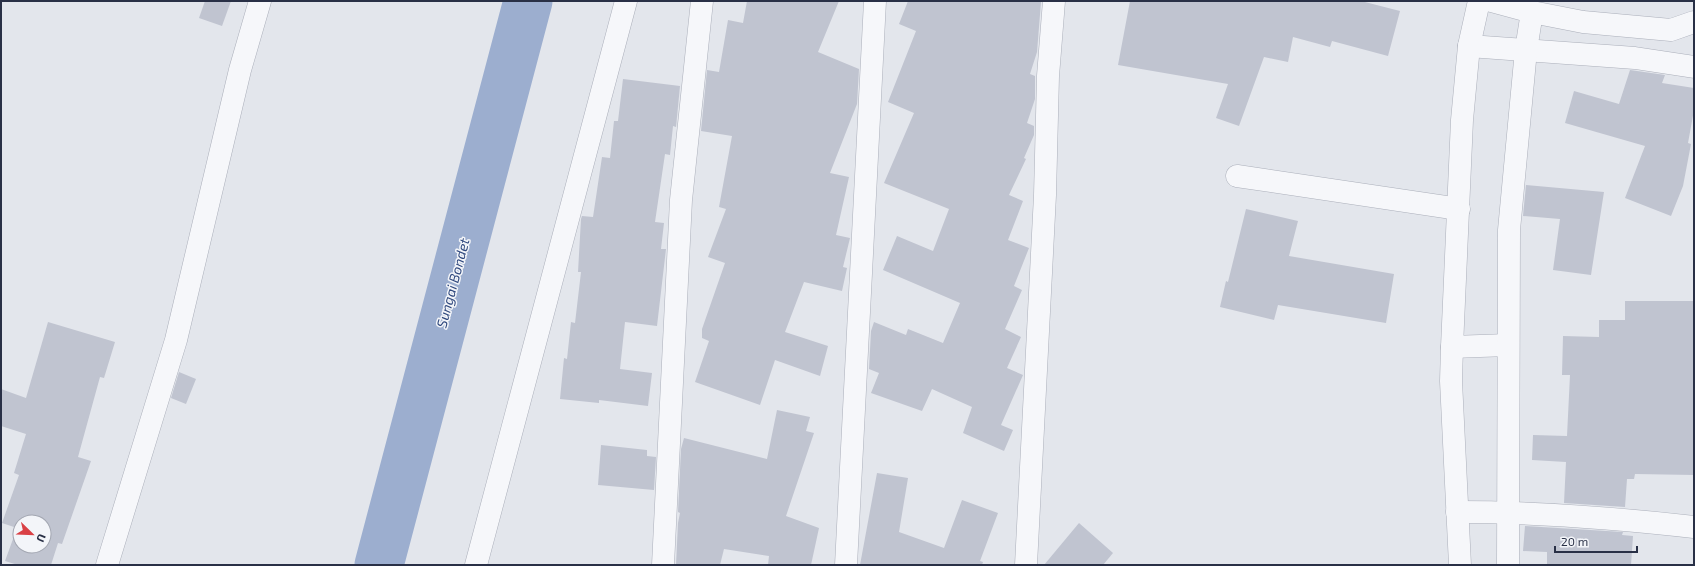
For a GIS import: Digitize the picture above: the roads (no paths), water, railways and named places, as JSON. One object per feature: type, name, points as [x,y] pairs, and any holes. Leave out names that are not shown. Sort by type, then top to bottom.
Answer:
[{"type":"street","points":[[107,565],[176,340],[240,70],[260,1]]},
{"type":"street","points":[[476,565],[626,1]]},
{"type":"street","points":[[663,565],[681,200],[702,1]]},
{"type":"street","points":[[846,565],[875,1]]},
{"type":"street","points":[[1026,565],[1044,211],[1048,76],[1054,1]]},
{"type":"street","points":[[1460,565],[1451,380],[1452,347],[1462,120],[1469,46],[1479,1]]},
{"type":"street","points":[[1508,565],[1496,512],[1495,345],[1509,230],[1523,50],[1514,7],[1583,22],[1671,30],[1694,22]]},
{"type":"street","points":[[1469,46],[1635,58],[1694,67]]},
{"type":"street","points":[[1237,176],[1459,209]]},
{"type":"street","points":[[1452,347],[1495,345]]},
{"type":"street","points":[[1458,512],[1496,512],[1644,521],[1694,527]]},
{"type":"waterway","name":"Sungai Bondet","points":[[379,565],[528,1]]}]
